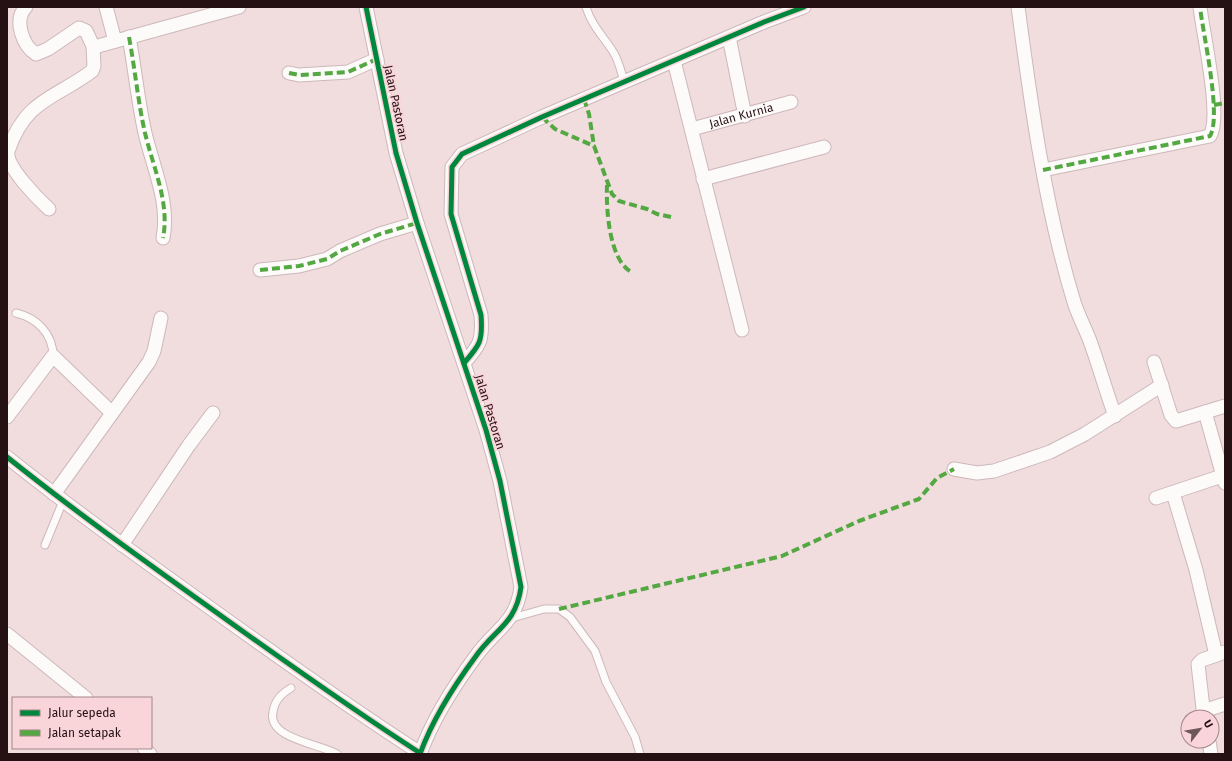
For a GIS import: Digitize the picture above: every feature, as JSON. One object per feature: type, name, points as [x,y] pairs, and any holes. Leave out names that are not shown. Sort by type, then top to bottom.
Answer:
[{"type":"street","points":[[26,7],[23,10],[20,25],[24,41],[30,50],[36,54],[48,49],[79,28],[86,31],[93,46],[94,66],[92,71],[36,105],[20,123],[8,151],[7,155],[11,165],[35,196],[49,209]]},
{"type":"street","points":[[106,7],[115,41]]},
{"type":"street","points":[[93,46],[239,7]]},
{"type":"street","name":"Jalan Pastoran","points":[[366,7],[396,153],[416,223],[486,430],[500,481],[521,587],[519,601],[512,618],[477,654],[459,679],[436,715],[420,753]]},
{"type":"street","points":[[464,363],[480,345],[482,315],[451,214],[452,167],[462,154],[542,117],[729,37],[804,7]]},
{"type":"street","points":[[1018,7],[1030,98],[1043,170],[1074,303],[1090,341],[1115,416]]},
{"type":"street","points":[[1043,170],[1210,136],[1213,131],[1219,104],[1200,7]]},
{"type":"street","points":[[129,37],[145,133],[152,156],[163,205],[165,226],[163,238]]},
{"type":"street","points":[[729,37],[744,116]]},
{"type":"street","points":[[289,73],[299,75],[348,72],[377,59]]},
{"type":"street","points":[[674,61],[742,330]]},
{"type":"street","name":"Jalan Kurnia","points":[[692,129],[791,102]]},
{"type":"street","points":[[704,179],[824,147]]},
{"type":"street","points":[[260,270],[298,266],[327,259],[346,248],[416,223]]},
{"type":"street","points":[[58,497],[112,413],[149,362],[154,351],[161,318]]},
{"type":"street","points":[[7,417],[53,356],[112,413]]},
{"type":"street","points":[[1154,362],[1171,416],[1176,422],[1225,406]]},
{"type":"street","points":[[954,469],[977,473],[994,471],[1050,452],[1115,416],[1162,385]]},
{"type":"street","points":[[1156,498],[1224,478],[1205,412]]},
{"type":"street","points":[[122,545],[189,445],[214,413]]},
{"type":"street","points":[[7,458],[122,545],[319,685],[420,753]]},
{"type":"street","points":[[1173,493],[1221,654],[1200,662],[1197,666],[1203,709]]},
{"type":"street","points":[[7,634],[85,697]]},
{"type":"street","points":[[1214,709],[1225,704]]},
{"type":"lane","points":[[586,7],[594,26],[613,51],[620,66],[624,82]]},
{"type":"lane","points":[[16,313],[26,315],[39,325],[47,334],[53,347],[53,356]]},
{"type":"lane","points":[[45,545],[58,497]]},
{"type":"lane","points":[[512,618],[544,609],[559,609],[570,617],[594,651],[606,682],[635,737],[640,754]]},
{"type":"lane","points":[[291,688],[275,702],[272,716],[276,726],[288,736],[328,748],[337,754]]},
{"type":"marked path","points":[[1043,170],[1210,136],[1213,126],[1213,94],[1200,7]]},
{"type":"marked path","points":[[129,37],[145,133],[160,185],[165,225],[163,238]]},
{"type":"marked path","points":[[289,73],[299,75],[348,72],[377,59]]},
{"type":"marked path","points":[[584,99],[589,114],[594,146]]},
{"type":"marked path","points":[[1214,105],[1225,103]]},
{"type":"marked path","points":[[542,117],[555,129],[594,146],[612,194],[619,201],[647,209],[657,214],[671,217]]},
{"type":"marked path","points":[[607,185],[608,220],[614,247],[625,267],[633,273]]},
{"type":"marked path","points":[[260,270],[299,266],[327,259],[340,251],[380,234],[417,223]]},
{"type":"marked path","points":[[559,609],[782,556],[859,521],[919,499],[937,478],[954,469]]},
{"type":"cycle path","points":[[366,7],[396,153],[417,223],[486,430],[500,481],[521,587],[515,610],[504,625],[483,647],[459,679],[437,715],[420,754]]},
{"type":"cycle path","points":[[464,363],[477,347],[481,337],[482,324],[481,315],[451,214],[452,167],[462,154],[542,117],[764,22],[804,7]]},
{"type":"cycle path","points":[[7,457],[106,532],[286,662],[420,753]]}]
